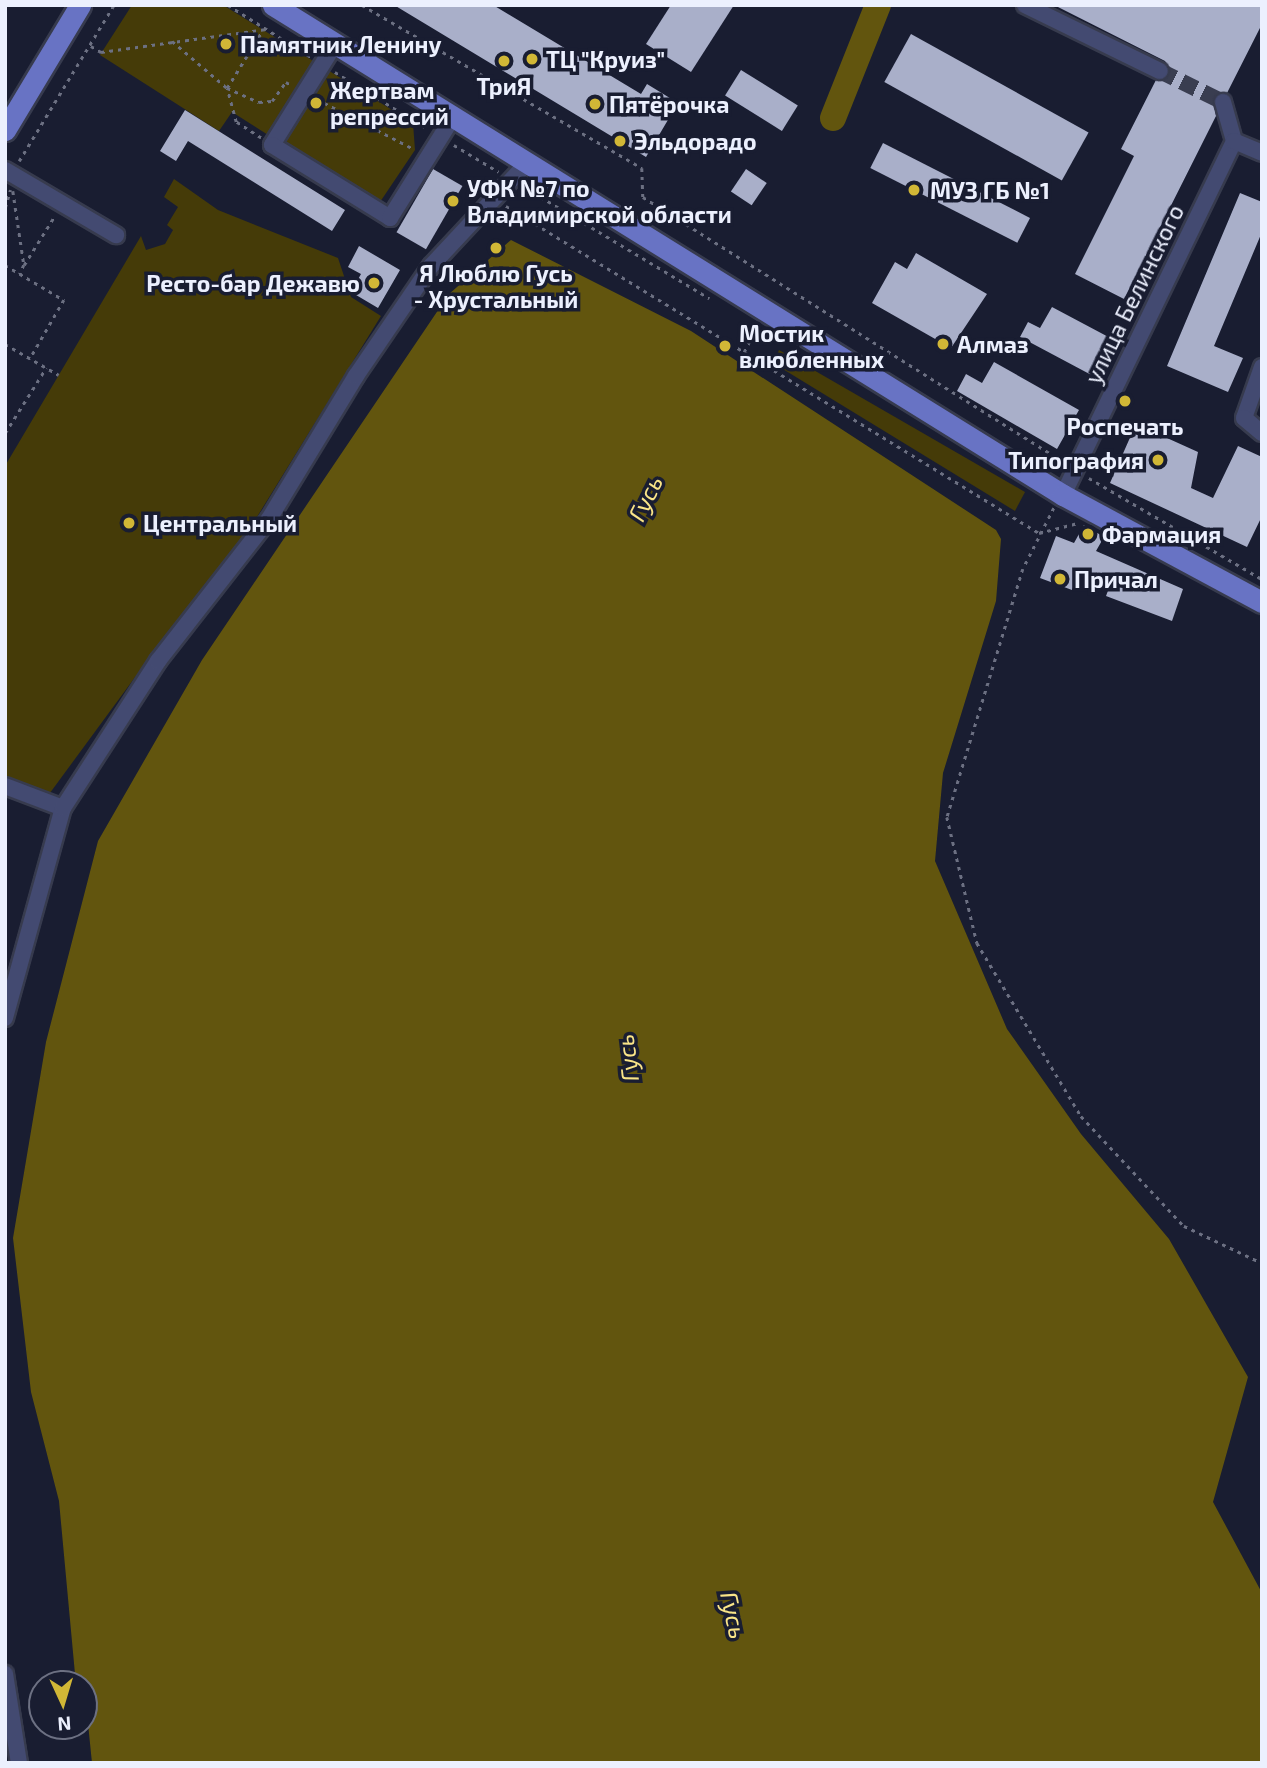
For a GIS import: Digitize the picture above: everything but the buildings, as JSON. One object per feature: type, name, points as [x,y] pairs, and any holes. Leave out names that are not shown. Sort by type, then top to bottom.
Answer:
[{"type":"main road","points":[[5,130],[80,5]]},
{"type":"main road","points":[[273,5],[1063,495],[1260,590]]},
{"type":"street","points":[[1025,5],[1160,71]]},
{"type":"street","points":[[335,44],[300,90],[272,145],[390,218],[453,117]]},
{"type":"street","points":[[1223,102],[1234,141],[1262,153]]},
{"type":"street","name":"улица Белинского","points":[[1063,495],[1234,141]]},
{"type":"street","points":[[5,1018],[63,808],[158,661],[269,519],[431,266],[527,163]]},
{"type":"street","points":[[8,173],[117,235]]},
{"type":"street","points":[[1262,367],[1244,418],[1262,433]]},
{"type":"street","points":[[5,786],[63,808]]},
{"type":"street","points":[[5,1674],[19,1763]]},
{"type":"path","points":[[5,208],[8,173],[114,5]]},
{"type":"path","points":[[228,5],[712,300]]},
{"type":"path","points":[[362,5],[642,168],[643,197],[1075,469],[1260,590]]},
{"type":"path","points":[[90,45],[101,52],[265,29]]},
{"type":"path","points":[[265,29],[227,88],[236,122],[272,145]]},
{"type":"path","points":[[172,41],[227,88],[259,102],[272,101],[286,82],[401,146],[430,154]]},
{"type":"path","points":[[8,173],[24,265]]},
{"type":"path","points":[[494,198],[1038,533]]},
{"type":"path","points":[[20,274],[62,205]]},
{"type":"path","points":[[5,265],[64,300],[30,359]]},
{"type":"path","points":[[744,352],[759,328],[747,321]]},
{"type":"path","points":[[5,344],[59,375]]},
{"type":"path","points":[[5,433],[46,368]]},
{"type":"path","points":[[1063,495],[1038,533],[947,817],[977,943],[1081,1116],[1184,1226],[1262,1263]]},
{"type":"shaded area","points":[[132,5],[223,5],[413,123],[415,150],[378,205],[232,112],[219,131],[100,55]]},
{"type":"shaded area","name":"Центральный","points":[[174,179],[218,210],[338,258],[351,297],[381,316],[218,580],[169,631],[47,797],[5,779],[5,466],[141,236],[146,250],[165,244],[173,230],[167,225],[178,207],[164,197]]},
{"type":"shaded area","points":[[779,350],[1025,492],[1015,511],[773,363]]},
{"type":"water","points":[[511,240],[691,331],[996,530],[1001,539],[996,601],[943,773],[935,861],[1007,1029],[1081,1134],[1169,1239],[1248,1377],[1213,1502],[1262,1593],[1262,1763],[92,1763],[90,1740],[98,1740],[98,1670],[75,1670],[59,1501],[31,1392],[13,1238],[46,1042],[98,841],[202,660],[449,294]]},
{"type":"waterway","name":"Гусь","points":[[833,118],[878,5]]},
{"type":"tunnel","points":[[1160,71],[1223,102]]},
{"type":"place","name":"Памятник Ленину","points":[[226,44]]},
{"type":"place","name":"ТЦ \"Круиз\"","points":[[532,59]]},
{"type":"place","name":"ТриЯ","points":[[504,61]]},
{"type":"place","name":"Жертвам репрессий","points":[[316,103]]},
{"type":"place","name":"Пятёрочка","points":[[595,104]]},
{"type":"place","name":"Эльдорадо","points":[[620,141]]},
{"type":"place","name":"МУЗ ГБ №1","points":[[914,190]]},
{"type":"place","name":"УФК №7 по Владимирской области","points":[[453,201]]},
{"type":"place","name":"Я Люблю Гусь - Хрустальный","points":[[496,248]]},
{"type":"place","name":"Ресто-бар Дежавю","points":[[374,283]]},
{"type":"place","name":"Алмаз","points":[[943,344]]},
{"type":"place","name":"Мостик влюбленных","points":[[725,346]]},
{"type":"place","name":"Роспечать","points":[[1125,401]]},
{"type":"place","name":"Типография","points":[[1158,460]]},
{"type":"place","name":"Центральный","points":[[129,523]]},
{"type":"place","name":"Фармация","points":[[1088,534]]},
{"type":"place","name":"Причал","points":[[1060,579]]}]
